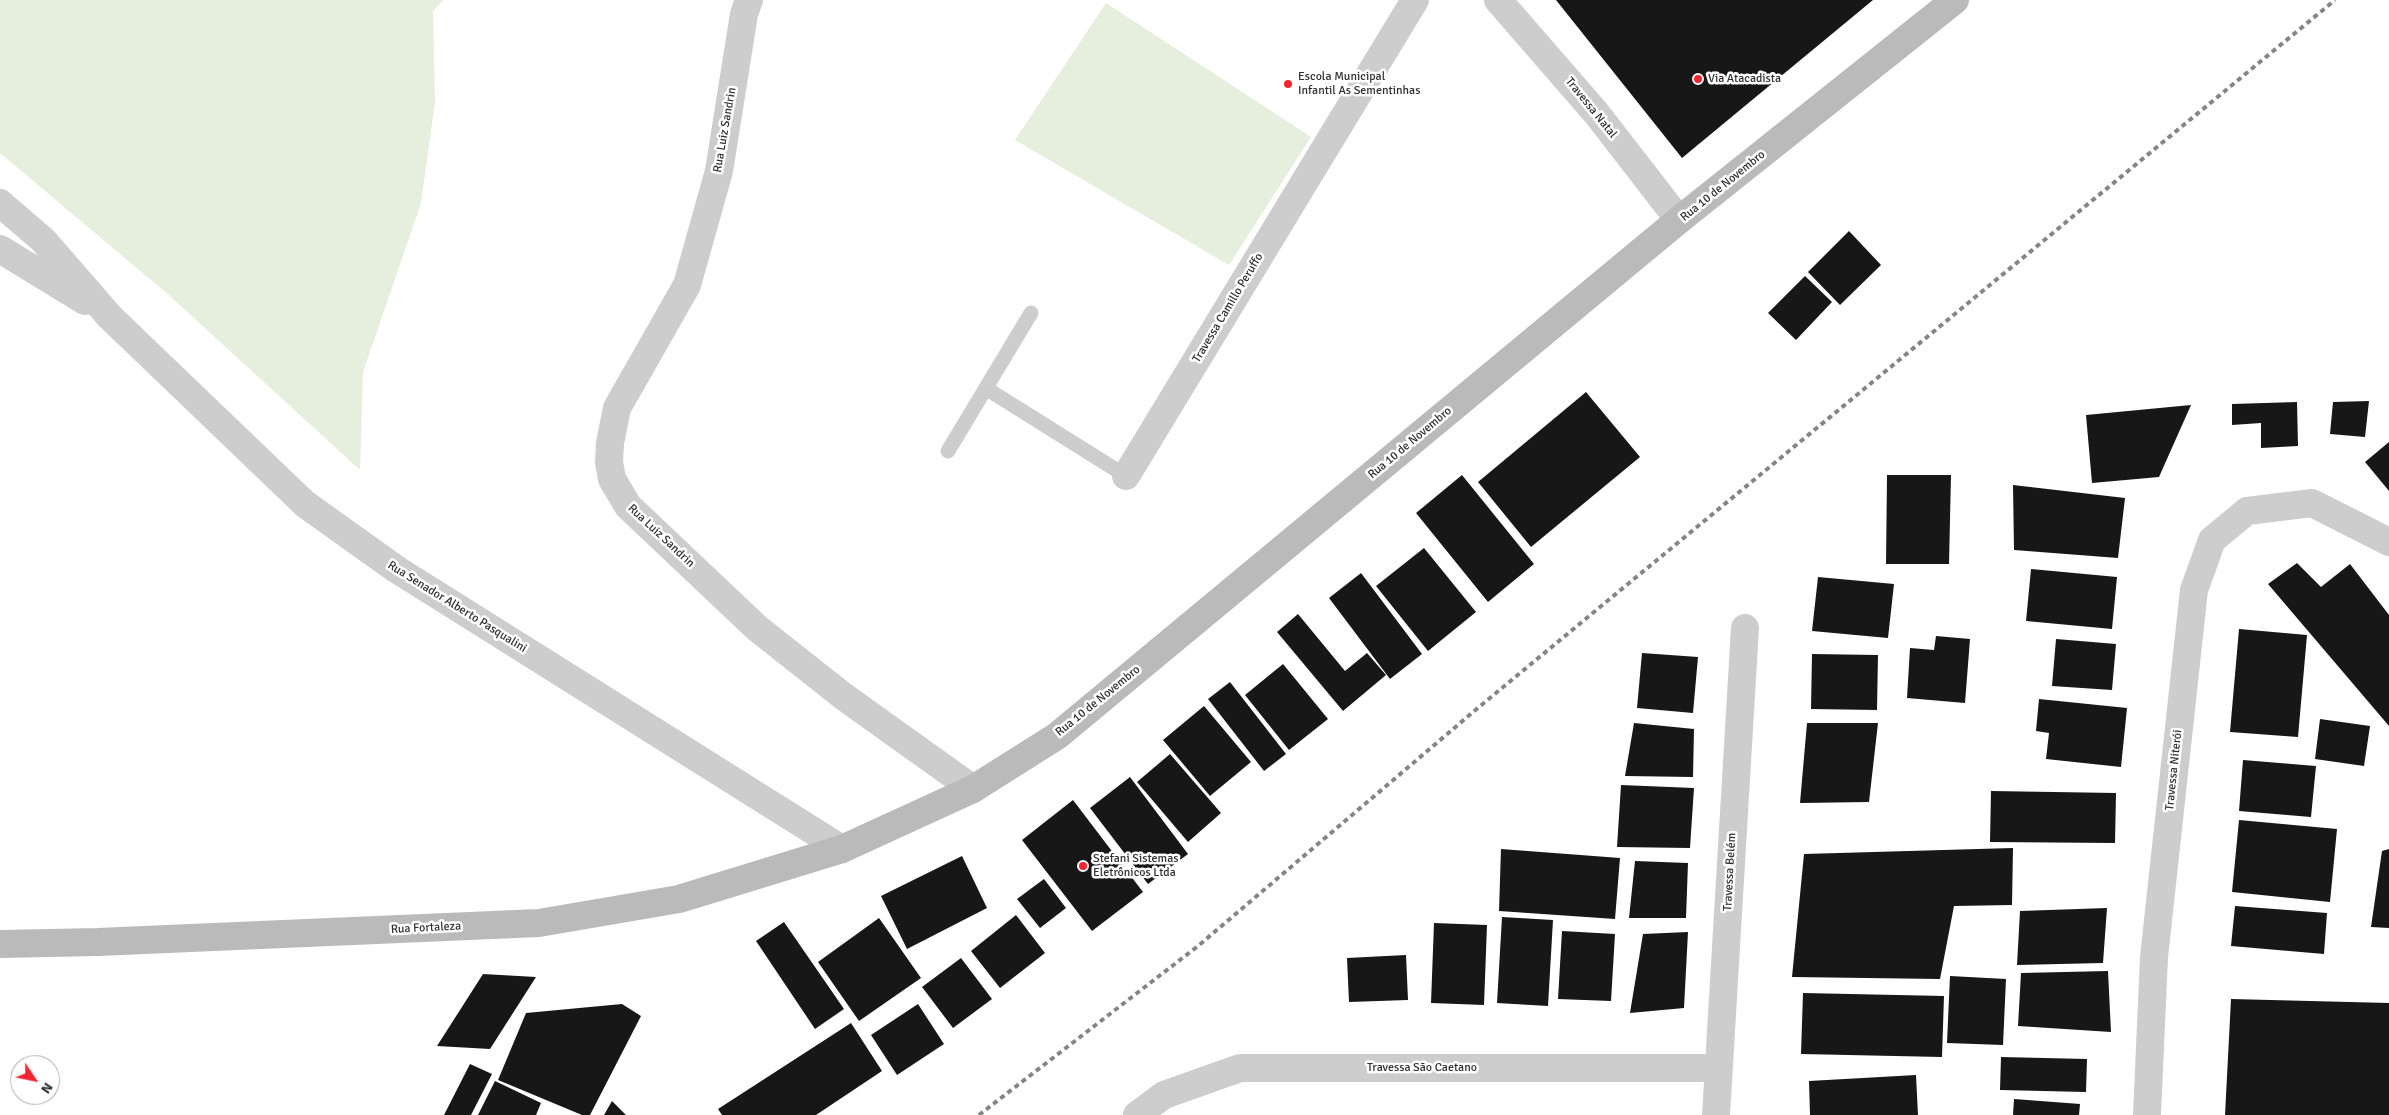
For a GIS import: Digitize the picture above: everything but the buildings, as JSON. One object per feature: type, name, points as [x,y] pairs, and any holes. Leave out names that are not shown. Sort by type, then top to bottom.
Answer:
[{"type":"main road","name":"Rua 10 de Novembro","points":[[842,849],[973,789],[1057,736],[1679,220],[1955,0]]},
{"type":"main road","name":"Rua Fortaleza","points":[[0,944],[98,942],[539,923],[679,899],[842,849]]},
{"type":"street","name":"Rua Luiz Sandrin","points":[[749,0],[744,14],[719,171],[687,285],[617,408],[610,443],[609,462],[612,479],[628,506],[757,628],[843,696],[973,789]]},
{"type":"street","name":"Travessa Camillo Peruffo","points":[[1126,476],[1415,0]]},
{"type":"street","name":"Travessa Natal","points":[[1498,0],[1591,107],[1679,220]]},
{"type":"street","name":"Rua Senador Alberto Pasqualini","points":[[0,203],[43,240],[110,317],[305,504],[396,569],[842,849]]},
{"type":"street","name":"Rua Senador Alberto Pasqualini","points":[[0,249],[110,317]]},
{"type":"street","name":"Travessa Niterói","points":[[2147,1115],[2154,956],[2194,590],[2212,540],[2247,511],[2312,503],[2389,542]]},
{"type":"street","name":"Travessa Belém","points":[[1716,1115],[1745,628]]},
{"type":"street","name":"Travessa São Caetano","points":[[1137,1115],[1164,1094],[1240,1068],[1718,1068]]},
{"type":"lane","points":[[948,451],[1031,313]]},
{"type":"lane","name":"Travessa Camillo Peruffo","points":[[987,389],[1126,476]]},
{"type":"green space","points":[[0,0],[443,0],[433,11],[435,102],[421,203],[363,372],[360,470],[170,296],[0,153]]},
{"type":"green space","points":[[1106,3],[1311,137],[1229,265],[1015,140]]},
{"type":"railway","points":[[979,1115],[1198,946],[1479,707],[2335,0]]},
{"type":"place","name":"Via Atacadista","points":[[1698,79]]},
{"type":"place","name":"Escola Municipal Infantil As Sementinhas","points":[[1288,84]]},
{"type":"place","name":"Stefani Sistemas Eletrônicos Ltda","points":[[1083,866]]}]
